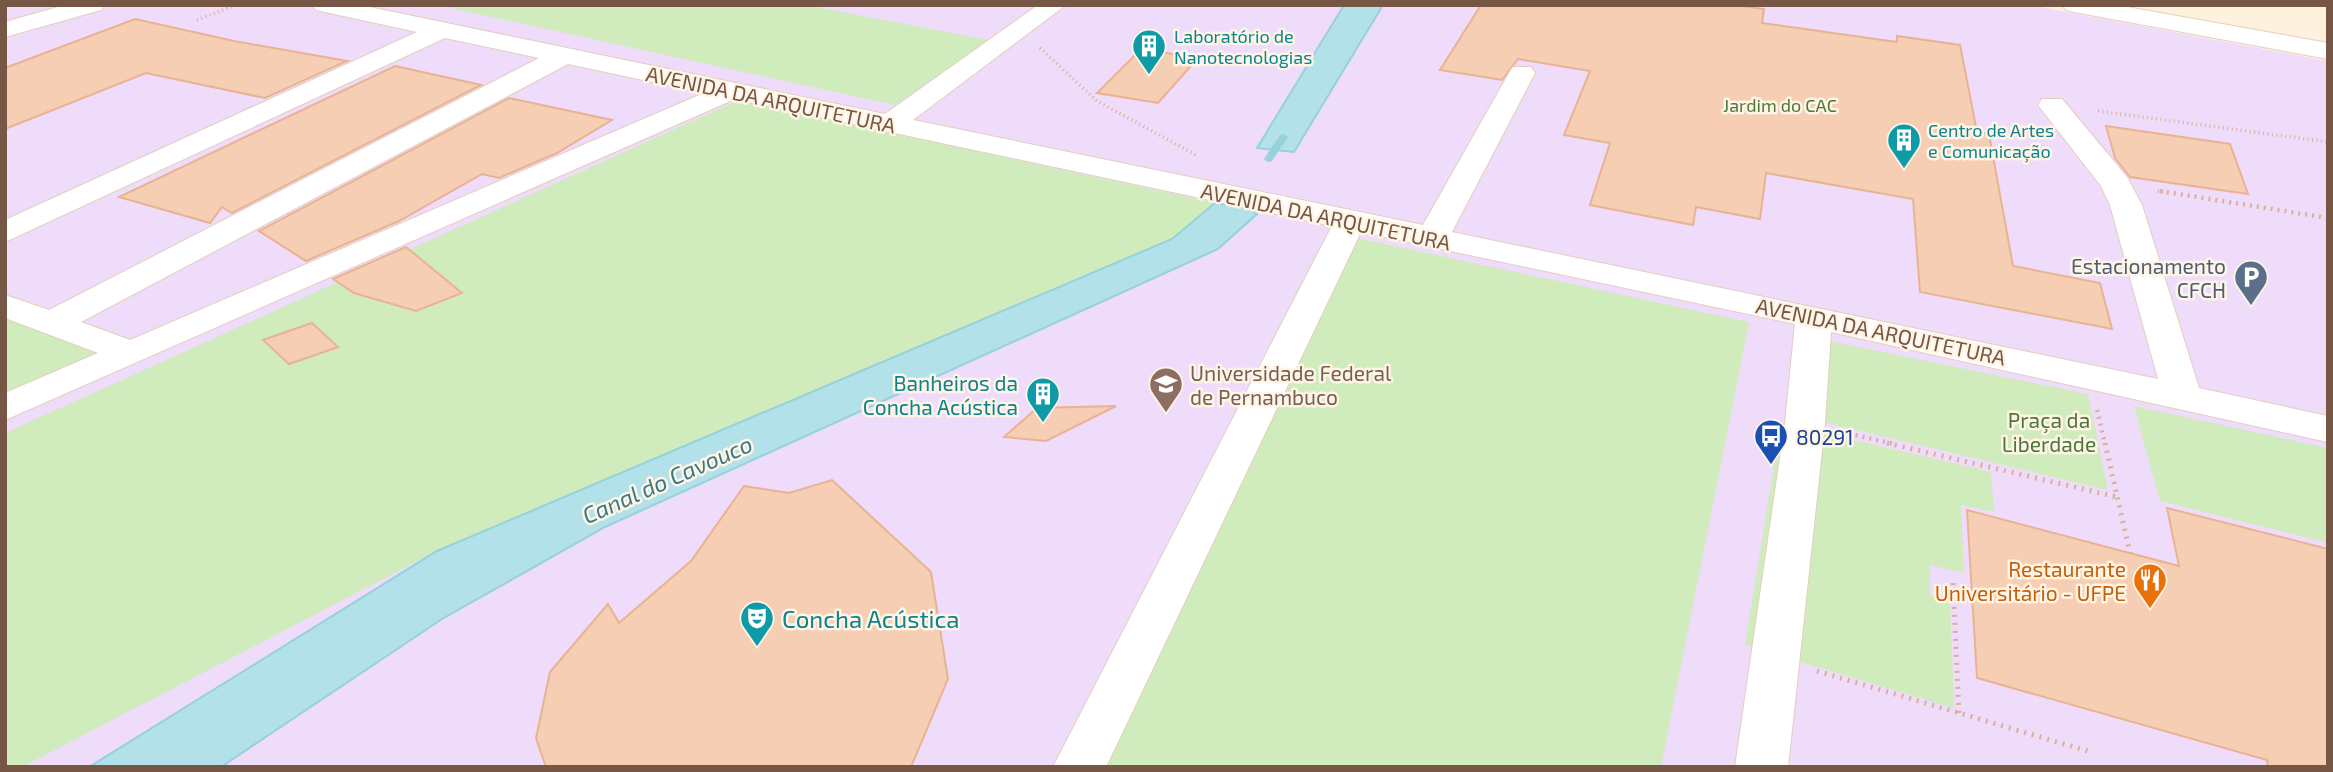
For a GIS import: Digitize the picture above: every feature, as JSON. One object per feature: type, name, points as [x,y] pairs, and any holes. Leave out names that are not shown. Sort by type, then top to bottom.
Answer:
[{"type":"street","points":[[5,21],[34,5]]},
{"type":"street","points":[[5,30],[93,5]]},
{"type":"street","points":[[889,124],[1054,5]]},
{"type":"street","points":[[2074,5],[2328,51]]},
{"type":"street","name":"AVENIDA DA ARQUITETURA","points":[[332,6],[1350,222],[2089,375],[2328,429]]},
{"type":"street","points":[[5,232],[442,30]]},
{"type":"street","points":[[50,324],[563,56]]},
{"type":"street","points":[[1432,239],[1522,73]]},
{"type":"street","points":[[5,408],[734,90]]},
{"type":"street","points":[[2052,105],[2116,184],[2126,205],[2182,397]]},
{"type":"street","points":[[1079,767],[1350,222]]},
{"type":"street","points":[[5,306],[132,353]]},
{"type":"street","points":[[1761,767],[1805,423],[1814,317]]},
{"type":"path","points":[[197,20],[236,5]]},
{"type":"path","points":[[1021,31],[1097,101],[1203,159]]},
{"type":"path","points":[[2052,105],[2328,142]]},
{"type":"path","points":[[2116,184],[2328,218]]},
{"type":"path","points":[[2089,375],[2130,553]]},
{"type":"path","points":[[1805,423],[2117,497]]},
{"type":"path","points":[[1953,583],[1959,714]]},
{"type":"path","points":[[1776,659],[2091,752]]},
{"type":"shaded area","name":"Universidade Federal de Pernambuco","points":[[5,5],[2029,5],[2328,61],[2328,767],[5,767]]},
{"type":"green space","points":[[437,5],[805,5],[989,40],[895,105]]},
{"type":"green space","points":[[739,100],[1215,203],[1172,239],[437,551],[22,767],[5,767],[5,433]]},
{"type":"green space","points":[[1357,238],[1749,322],[1661,767],[1084,767]]},
{"type":"green space","points":[[5,292],[109,364],[5,408]]},
{"type":"green space","name":"Praça da Liberdade","points":[[1800,335],[2088,394],[2108,490],[1789,414]]},
{"type":"green space","points":[[2134,406],[2328,448],[2328,543],[2160,501]]},
{"type":"green space","points":[[1781,423],[1991,472],[1994,512],[1961,505],[1964,573],[1930,565],[1930,595],[1950,601],[1954,708],[1745,645]]},
{"type":"water","points":[[1344,5],[1383,5],[1294,152],[1257,148]]},
{"type":"water","name":"Canal do Cavouco","points":[[1215,203],[1248,208],[1257,214],[1218,249],[605,527],[442,619],[221,767],[89,767],[437,551],[1172,239]]},
{"type":"building","name":"Centro de Artes e Comunicação","points":[[1481,5],[1734,5],[1764,9],[1762,23],[1897,42],[1897,36],[1960,45],[1977,132],[1989,134],[2013,266],[2100,283],[2112,329],[1920,292],[1913,199],[1766,173],[1760,219],[1696,207],[1693,225],[1590,205],[1610,143],[1564,135],[1590,71],[1518,59],[1502,80],[1440,70]]},
{"type":"building","points":[[135,19],[234,41],[347,61],[265,98],[146,73],[5,129],[5,68]]},
{"type":"building","name":"Laboratório de Nanotecnologias","points":[[1141,49],[1198,58],[1158,103],[1097,93]]},
{"type":"building","points":[[395,66],[481,85],[232,213],[222,207],[210,223],[119,197]]},
{"type":"building","points":[[509,98],[612,120],[557,153],[499,178],[482,174],[399,221],[306,261],[259,231]]},
{"type":"building","points":[[2106,126],[2230,144],[2248,194],[2130,177],[2115,158]]},
{"type":"building","points":[[406,247],[462,293],[416,311],[354,293],[333,279]]},
{"type":"building","points":[[312,323],[338,347],[289,364],[263,340]]},
{"type":"building","name":"Banheiros da Concha Acústica","points":[[1116,406],[1046,441],[1004,437],[1037,408]]},
{"type":"building","name":"Concha Acústica","points":[[832,480],[931,572],[948,679],[911,767],[546,767],[536,738],[550,672],[608,604],[619,623],[691,561],[744,486],[789,493]]},
{"type":"building","name":"Restaurante Universitário - UFPE","points":[[2167,508],[2328,549],[2328,767],[2268,767],[2267,760],[1977,678],[1967,510],[2179,566]]},
{"type":"waterway","points":[[1269,159],[1283,137]]},
{"type":"place","name":"Laboratório de Nanotecnologias","points":[[1149,76]]},
{"type":"place","name":"Centro de Artes e Comunicação","points":[[1904,170]]},
{"type":"place","name":"Estacionamento CFCH","points":[[2251,307]]},
{"type":"place","name":"Universidade Federal de Pernambuco","points":[[1166,414]]},
{"type":"place","name":"Banheiros da Concha Acústica","points":[[1043,424]]},
{"type":"place","name":"80291","points":[[1771,466]]},
{"type":"place","name":"Restaurante Universitário - UFPE","points":[[2150,610]]},
{"type":"place","name":"Concha Acústica","points":[[757,648]]},
{"type":"park label","name":"Jardim do CAC","points":[[1780,105]]}]
